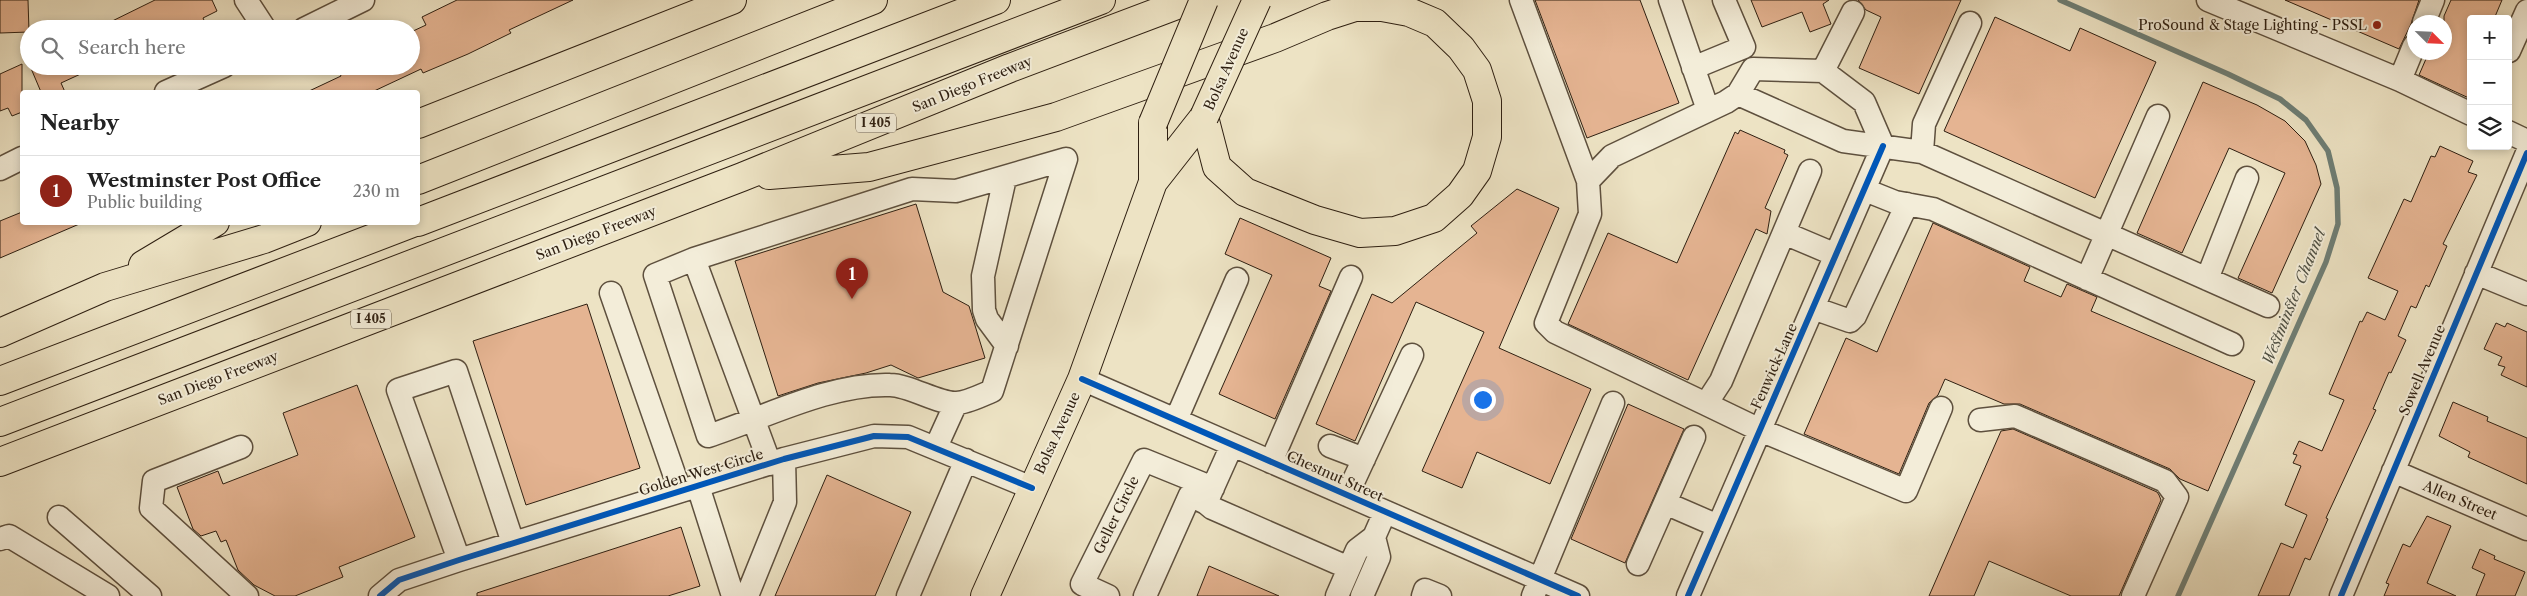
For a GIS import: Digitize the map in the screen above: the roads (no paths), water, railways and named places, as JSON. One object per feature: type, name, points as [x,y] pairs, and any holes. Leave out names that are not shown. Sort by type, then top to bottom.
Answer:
[{"type":"main road","points":[[420,123],[732,0]]},
{"type":"main road","points":[[420,179],[873,0]]},
{"type":"main road","points":[[420,220],[996,0]]},
{"type":"main road","points":[[0,422],[1102,0]]},
{"type":"main road","name":"San Diego Freeway","points":[[0,462],[742,177],[1010,68],[1190,0]]},
{"type":"main road","name":"Bolsa Avenue","points":[[1153,182],[1153,123],[1204,0]]},
{"type":"main road","name":"Bolsa Avenue","points":[[985,596],[1082,379],[1153,182],[1204,117],[1256,0]]},
{"type":"main road","points":[[742,177],[869,167],[1056,116],[1355,7],[1382,7],[1409,12],[1435,23],[1461,48],[1477,70],[1487,101],[1487,138],[1476,171],[1460,195],[1434,218],[1395,231],[1360,233],[1315,220],[1245,192],[1217,167],[1204,117]]},
{"type":"main road","points":[[858,92],[949,71],[1010,68]]},
{"type":"main road","points":[[105,288],[210,225]]},
{"type":"main road","points":[[0,333],[105,288],[264,239],[299,225]]},
{"type":"main road","points":[[0,381],[408,225]]},
{"type":"street","points":[[246,0],[259,20]]},
{"type":"street","points":[[322,20],[363,0]]},
{"type":"street","points":[[1521,0],[1588,181],[1590,214],[1546,322],[1556,332],[1760,430],[1906,491],[1941,408]]},
{"type":"street","points":[[1670,0],[1708,110]]},
{"type":"street","points":[[1724,0],[1753,69]]},
{"type":"street","points":[[2208,0],[2400,80],[2467,112]]},
{"type":"street","points":[[2427,15],[2433,0]]},
{"type":"street","points":[[2512,44],[2527,11]]},
{"type":"street","points":[[1823,71],[1853,12]]},
{"type":"street","points":[[1922,152],[1924,124],[1970,23]]},
{"type":"street","points":[[1693,68],[1744,47]]},
{"type":"street","points":[[2400,80],[2408,60]]},
{"type":"street","points":[[1588,181],[1612,156],[1738,94],[1753,69]]},
{"type":"street","points":[[1753,69],[1823,71],[1864,102],[1883,146]]},
{"type":"street","points":[[170,90],[204,75]]},
{"type":"street","points":[[1738,94],[1843,141],[1922,152],[2268,306]]},
{"type":"street","points":[[2087,279],[2158,116]]},
{"type":"street","points":[[2512,134],[2527,141]]},
{"type":"street","name":"Fenwick Lane","points":[[1688,596],[1883,146]]},
{"type":"street","name":"Sowell Avenue","points":[[2341,596],[2527,153]]},
{"type":"street","points":[[0,169],[20,159]]},
{"type":"street","points":[[1066,159],[992,391],[956,403],[892,384],[850,388],[780,409],[754,421],[708,436],[655,275],[694,258],[912,190],[956,191],[1005,178],[1066,159]]},
{"type":"street","points":[[1706,404],[1721,381],[1810,171]]},
{"type":"street","points":[[1005,178],[984,276],[984,310],[1007,346]]},
{"type":"street","points":[[2207,278],[2247,178]]},
{"type":"street","points":[[1864,190],[1907,204],[1933,209],[2232,344]]},
{"type":"street","points":[[1813,308],[1843,320],[1850,321],[1855,316],[1907,204]]},
{"type":"street","points":[[1784,233],[1836,254]]},
{"type":"street","points":[[694,258],[754,421],[777,462],[785,502],[747,596]]},
{"type":"street","points":[[2476,273],[2527,294]]},
{"type":"street","points":[[1271,462],[1351,277]]},
{"type":"street","points":[[1176,420],[1237,279]]},
{"type":"street","points":[[610,293],[733,596]]},
{"type":"street","points":[[1347,495],[1412,355]]},
{"type":"street","points":[[459,560],[398,390],[456,371],[513,543]]},
{"type":"street","name":"Chestnut Street","points":[[1082,379],[1385,512],[1537,588],[1578,596]]},
{"type":"street","points":[[936,448],[956,403]]},
{"type":"street","points":[[1537,588],[1613,403]]},
{"type":"street","points":[[1980,420],[2015,416],[2165,481],[2177,497],[2133,596]]},
{"type":"street","name":"Golden West Circle","points":[[380,596],[399,580],[459,560],[777,462],[874,436],[908,437],[1032,488]]},
{"type":"street","points":[[1638,564],[1694,437]]},
{"type":"street","points":[[1210,495],[1232,445]]},
{"type":"street","points":[[1330,446],[1364,459]]},
{"type":"street","points":[[241,447],[154,481],[151,508],[247,596]]},
{"type":"street","points":[[908,596],[966,460]]},
{"type":"street","name":"Geller Circle","points":[[1108,596],[1082,584],[1144,460],[1210,495]]},
{"type":"street","name":"Allen Street","points":[[2394,471],[2527,528]]},
{"type":"street","points":[[1145,596],[1190,495],[1210,495]]},
{"type":"street","points":[[1210,495],[1221,512],[1349,568]]},
{"type":"street","points":[[1665,503],[1718,526]]},
{"type":"street","points":[[1337,596],[1357,550],[1374,537],[1385,512]]},
{"type":"street","points":[[59,517],[150,596]]},
{"type":"street","points":[[0,539],[9,536],[108,596]]},
{"type":"street","points":[[1362,596],[1379,557],[1374,537]]},
{"type":"street","points":[[1422,596],[1425,590],[1440,596]]},
{"type":"waterway","name":"Westminster Channel","points":[[2060,0],[2280,99],[2306,120],[2328,151],[2337,188],[2338,224],[2326,262],[2178,596]]},
{"type":"place","name":"ProSound & Stage Lighting - PSSL","points":[[2377,25]]},
{"type":"place","name":"Westminster Post Office","points":[[852,299]]}]
